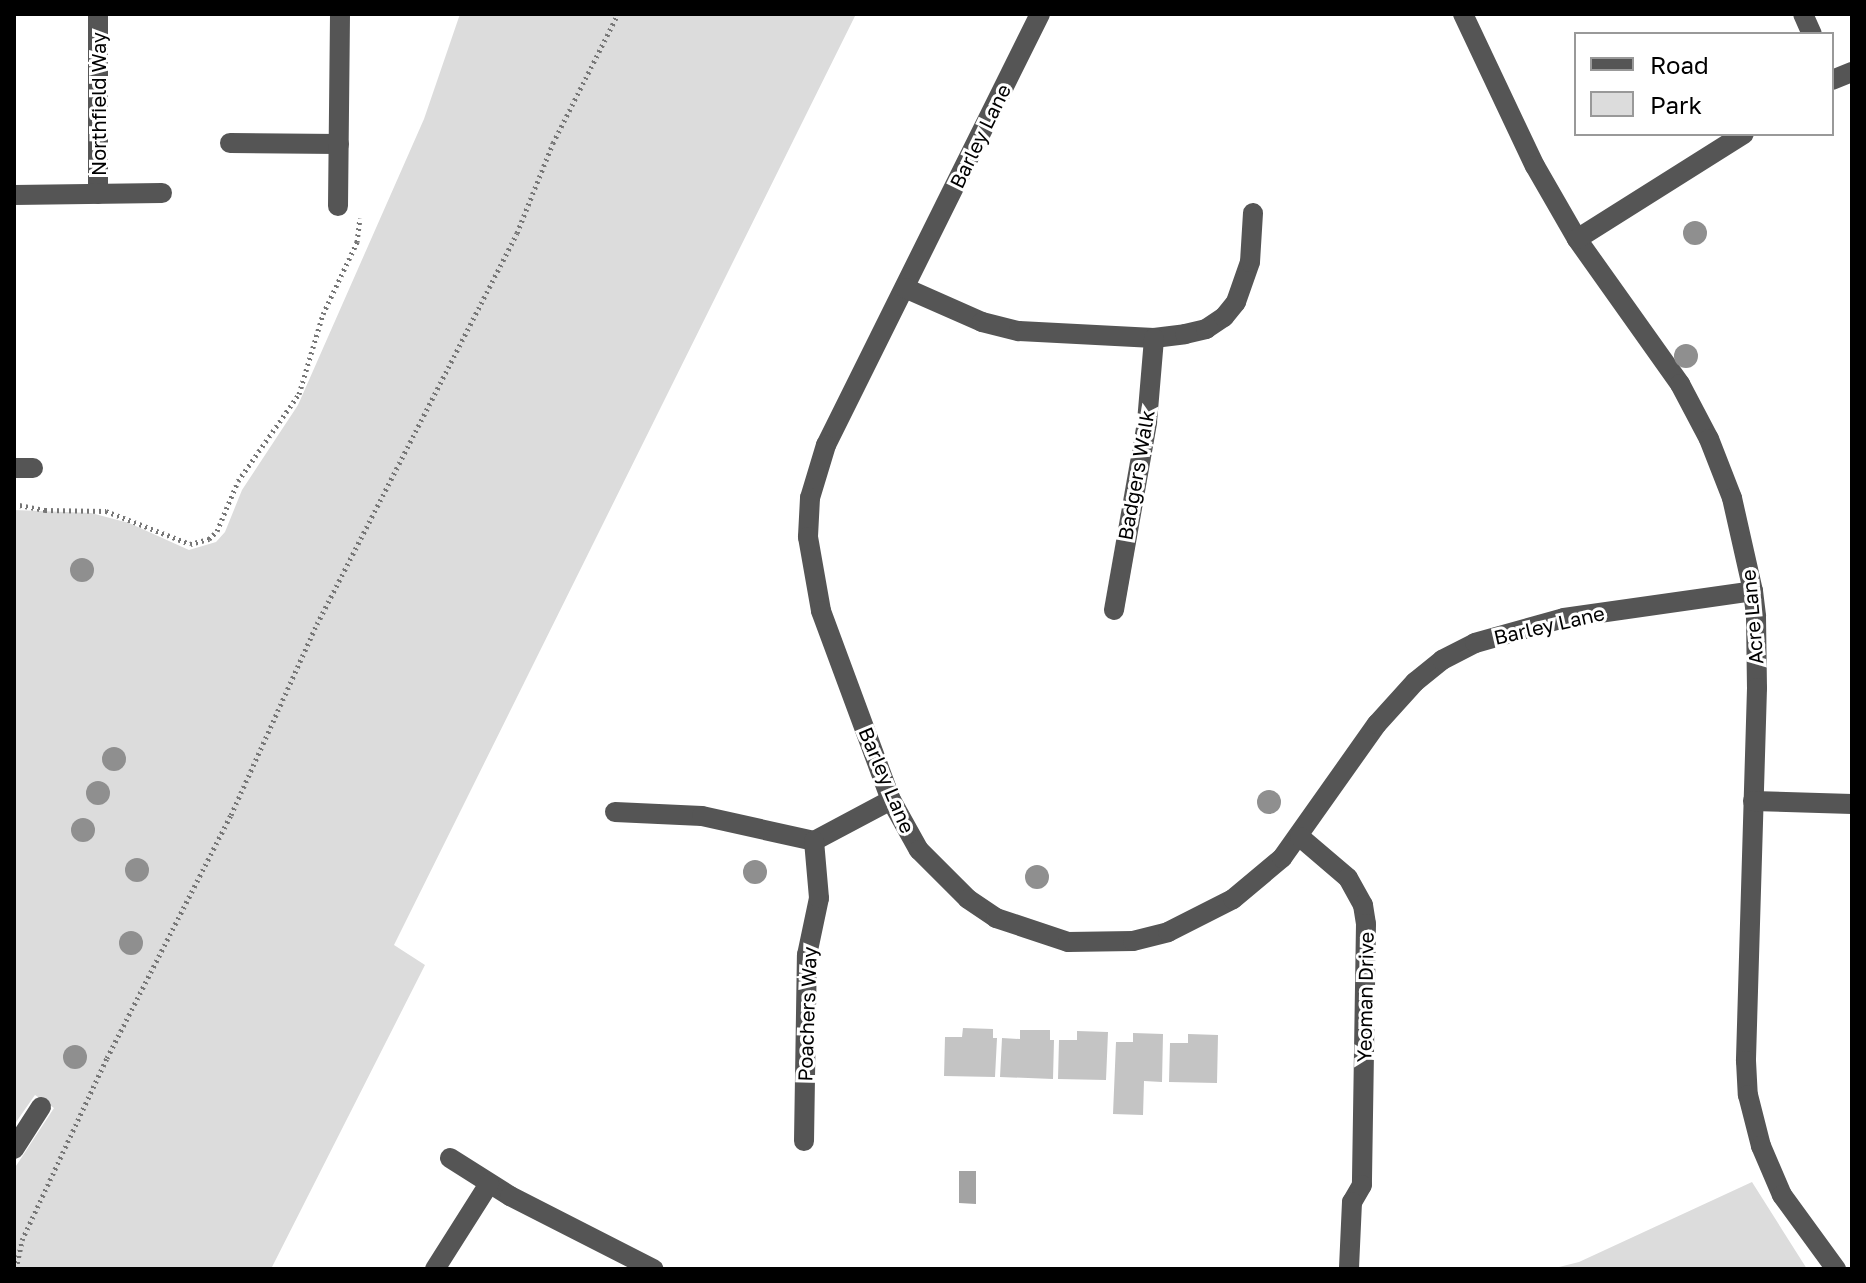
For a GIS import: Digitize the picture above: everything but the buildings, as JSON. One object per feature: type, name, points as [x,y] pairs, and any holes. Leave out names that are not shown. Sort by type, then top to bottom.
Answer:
[{"type":"street","name":"Northfield Way","points":[[98,14],[98,194]]},
{"type":"street","points":[[338,206],[340,14]]},
{"type":"street","name":"Barley Lane","points":[[1040,14],[826,445],[810,498],[808,537],[821,611],[891,800],[919,850],[968,899],[996,918],[1068,942],[1133,941],[1199,919],[1256,882],[1300,837],[1377,724],[1415,682],[1442,660],[1475,643],[1564,618],[1753,591]]},
{"type":"street","name":"Acre Lane","points":[[1463,14],[1509,116],[1577,239],[1680,384],[1709,439],[1732,498],[1753,591],[1757,688],[1746,1061],[1748,1095],[1761,1146],[1782,1195],[1836,1269]]},
{"type":"street","points":[[1577,239],[1741,136]]},
{"type":"street","points":[[230,143],[339,144]]},
{"type":"street","name":"Northfield Way","points":[[14,195],[162,193]]},
{"type":"street","points":[[905,288],[982,322],[1019,331],[1154,338],[1206,329],[1224,317],[1236,302],[1250,262],[1253,213]]},
{"type":"street","name":"Badgers Walk","points":[[1114,610],[1147,422],[1154,338]]},
{"type":"street","points":[[615,812],[702,816],[814,841],[891,800]]},
{"type":"street","points":[[1753,801],[1852,804]]},
{"type":"street","name":"Yeoman Drive","points":[[1300,837],[1348,878],[1363,905],[1366,924],[1362,1185],[1352,1202],[1349,1269]]},
{"type":"street","name":"Poachers Way","points":[[804,1141],[807,955],[819,898],[814,841]]},
{"type":"street","points":[[14,1149],[41,1107]]},
{"type":"street","points":[[450,1158],[489,1184],[653,1269]]},
{"type":"street","points":[[435,1269],[489,1184]]},
{"type":"path","points":[[16,1269],[22,1240],[107,1058],[231,815],[317,624],[517,233],[553,143],[618,14]]},
{"type":"path","points":[[14,504],[45,510],[106,511],[190,544],[209,539],[217,531],[238,481],[299,394],[323,314],[351,258],[361,223],[355,208],[338,206]]},
{"type":"green space","points":[[460,14],[856,14],[394,945],[425,965],[271,1269],[14,1269],[14,1169],[54,1108],[35,1095],[14,1125],[14,510],[91,513],[129,523],[189,550],[216,542],[225,532],[242,490],[298,405],[424,119]]},
{"type":"green space","points":[[1752,1182],[1807,1269],[1551,1269],[1579,1262]]},
{"type":"shaded area","points":[[959,1171],[976,1171],[976,1204],[959,1203]]}]
